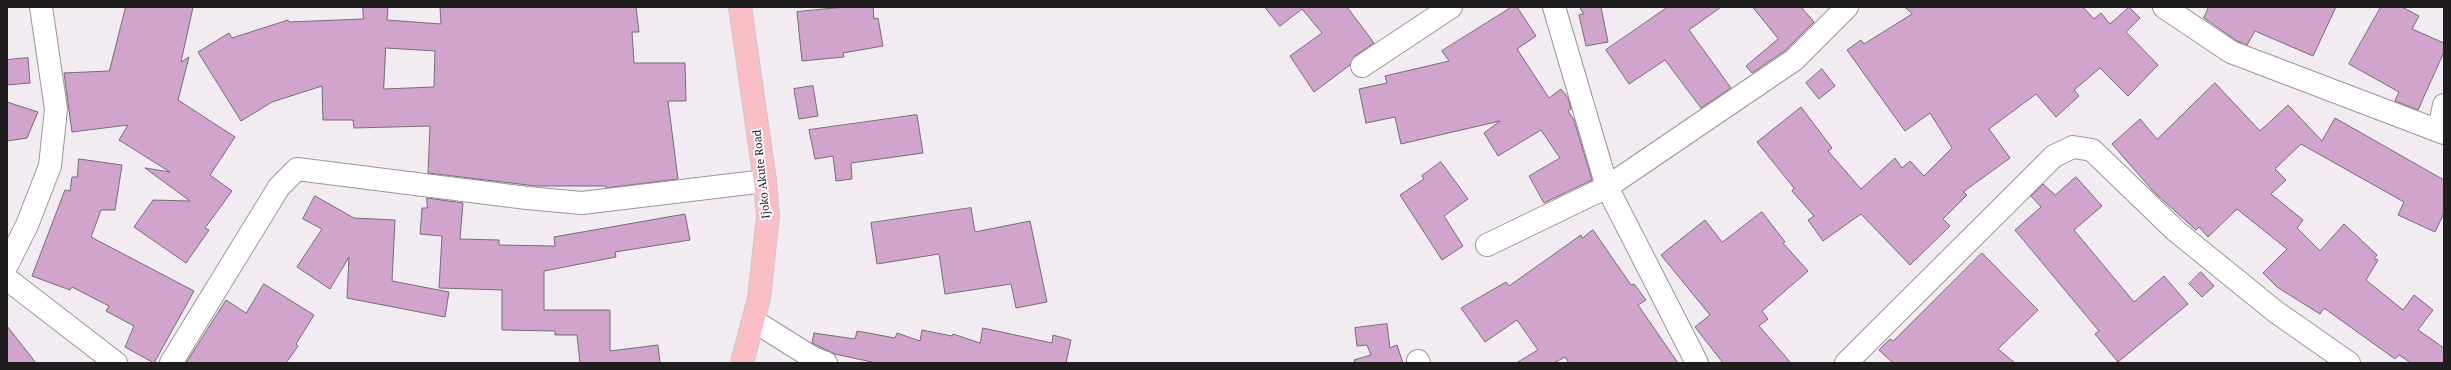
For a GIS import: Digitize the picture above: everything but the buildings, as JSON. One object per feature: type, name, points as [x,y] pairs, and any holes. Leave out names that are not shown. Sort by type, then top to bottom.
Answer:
[{"type":"main road","name":"Ijoko Akute Road","points":[[740,7],[765,181],[768,216],[759,298],[742,363]]},
{"type":"street","points":[[7,265],[27,225],[50,166],[56,109],[41,7]]},
{"type":"street","points":[[1362,66],[1452,7]]},
{"type":"street","points":[[1554,7],[1607,187],[1698,363]]},
{"type":"street","points":[[1487,245],[1607,187],[1794,60],[1847,7]]},
{"type":"street","points":[[2164,7],[2231,52],[2441,132],[2444,105]]},
{"type":"street","points":[[1846,363],[2054,156],[2073,147],[2092,150],[2176,231],[2276,312],[2349,363]]},
{"type":"street","points":[[171,363],[279,187],[297,169],[527,198],[582,203],[765,181]]},
{"type":"street","points":[[7,279],[116,363]]},
{"type":"street","points":[[754,321],[808,355],[826,363]]}]
